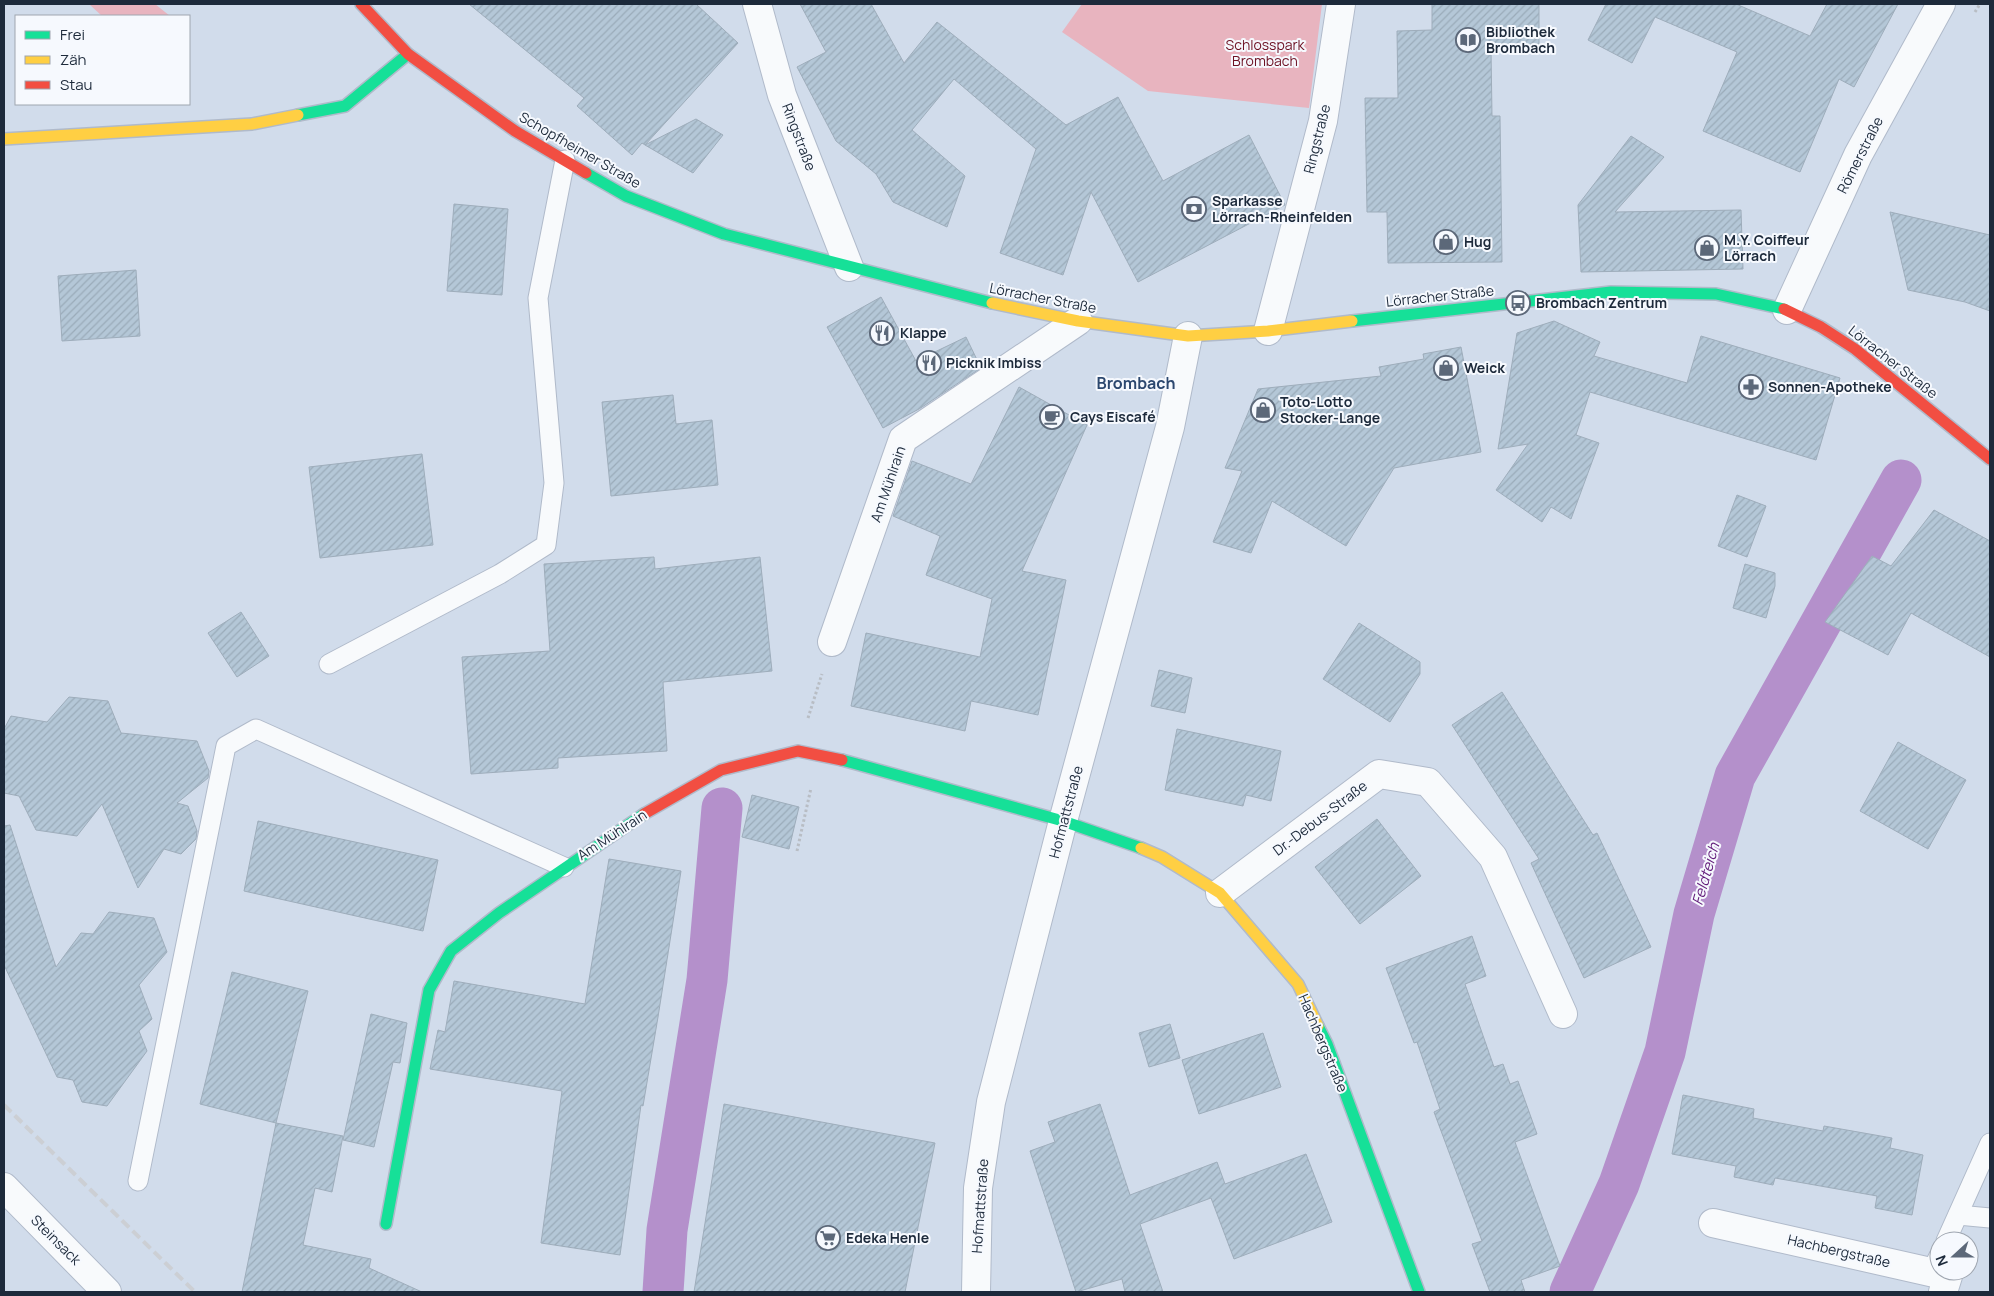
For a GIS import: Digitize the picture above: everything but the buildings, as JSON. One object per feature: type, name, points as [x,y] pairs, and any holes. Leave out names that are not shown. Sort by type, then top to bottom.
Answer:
[{"type":"street","name":"Schopfheimer Straße","points":[[361,4],[408,54],[514,131],[626,196],[724,234],[849,268]]},
{"type":"street","name":"Ringstraße","points":[[757,4],[782,95],[849,268]]},
{"type":"street","name":"Ringstraße","points":[[1268,331],[1323,121],[1341,4]]},
{"type":"street","name":"Römerstraße","points":[[1787,310],[1858,154],[1941,4]]},
{"type":"street","points":[[4,138],[252,124],[345,106],[408,54]]},
{"type":"street","name":"Lörracher Straße","points":[[849,268],[964,297],[1078,321],[1188,336],[1268,331],[1611,292],[1716,294],[1787,310],[1821,327],[1855,349],[1990,459]]},
{"type":"street","name":"Am Mühlrain","points":[[832,642],[903,439],[1078,321]]},
{"type":"street","name":"Hofmattstraße","points":[[976,1292],[978,1188],[991,1102],[1064,820],[1170,427],[1188,336]]},
{"type":"street","name":"Am Mühlrain","points":[[386,1224],[429,990],[451,951],[499,913],[650,810],[722,770],[798,752],[818,755],[1064,820]]},
{"type":"street","name":"Dr.-Debus-Straße","points":[[1220,893],[1379,774],[1428,782],[1492,857],[1563,1014]]},
{"type":"street","name":"Hachbergstraße","points":[[1064,820],[1119,839],[1162,857],[1220,893],[1298,984],[1327,1044],[1419,1292]]},
{"type":"street","name":"Steinsack","points":[[4,1187],[107,1292]]},
{"type":"street","name":"Hachbergstraße","points":[[1713,1223],[1929,1271]]},
{"type":"lane","points":[[329,664],[500,574],[546,545],[554,483],[538,298],[564,160]]},
{"type":"lane","points":[[138,1180],[226,746],[256,728],[564,867]]},
{"type":"lane","points":[[1950,1231],[1990,1143]]},
{"type":"lane","points":[[1958,1214],[1990,1218]]},
{"type":"path","points":[[798,752],[832,642]]},
{"type":"path","points":[[797,850],[818,755]]},
{"type":"green space","points":[[89,4],[155,4],[169,15],[101,15]]},
{"type":"green space","name":"Schlosspark Brombach","points":[[1082,4],[1322,4],[1309,108],[1148,91],[1062,32]]},
{"type":"waterway","name":"Feldteich","points":[[1570,1292],[1619,1184],[1665,1052],[1694,914],[1735,776],[1901,480]]},
{"type":"waterway","points":[[663,1292],[667,1230],[707,980],[722,808]]},
{"type":"railway","points":[[4,1105],[195,1292]]},
{"type":"traffic: fast","points":[[298,115],[345,106],[408,54]]},
{"type":"traffic: fast","points":[[586,173],[626,196],[724,234],[992,303]]},
{"type":"traffic: fast","points":[[1352,321],[1611,292],[1716,294],[1784,309]]},
{"type":"traffic: fast","points":[[842,760],[1063,821],[1141,848]]},
{"type":"traffic: fast","points":[[386,1224],[429,990],[451,951],[499,913],[644,814]]},
{"type":"traffic: fast","points":[[1318,1026],[1327,1044],[1419,1292]]},
{"type":"traffic: slow","points":[[4,139],[252,124],[298,115]]},
{"type":"traffic: slow","points":[[992,303],[1078,321],[1188,336],[1268,331],[1352,321]]},
{"type":"traffic: slow","points":[[1141,848],[1162,857],[1220,893],[1298,984],[1318,1026]]},
{"type":"traffic: jam","points":[[361,4],[408,54],[515,131],[586,173]]},
{"type":"traffic: jam","points":[[1784,309],[1821,327],[1855,349],[1990,459]]},
{"type":"traffic: jam","points":[[644,814],[721,770],[798,751],[842,760]]},
{"type":"place","name":"Bibliothek Brombach","points":[[1468,40]]},
{"type":"place","name":"Sparkasse Lörrach-Rheinfelden","points":[[1194,209]]},
{"type":"place","name":"Hug","points":[[1446,242]]},
{"type":"place","name":"M.Y. Coiffeur Lörrach","points":[[1707,248]]},
{"type":"place","name":"Brombach Zentrum","points":[[1518,303]]},
{"type":"place","name":"Klappe","points":[[882,333]]},
{"type":"place","name":"Picknik Imbiss","points":[[929,363]]},
{"type":"place","name":"Weick","points":[[1446,368]]},
{"type":"place","name":"Sonnen-Apotheke","points":[[1751,387]]},
{"type":"place","name":"Toto-Lotto Stocker-Lange","points":[[1263,410]]},
{"type":"place","name":"Cays Eiscafé","points":[[1052,417]]},
{"type":"place","name":"Edeka Henle","points":[[828,1238]]},
{"type":"district","name":"Brombach","points":[[1136,383]]}]
